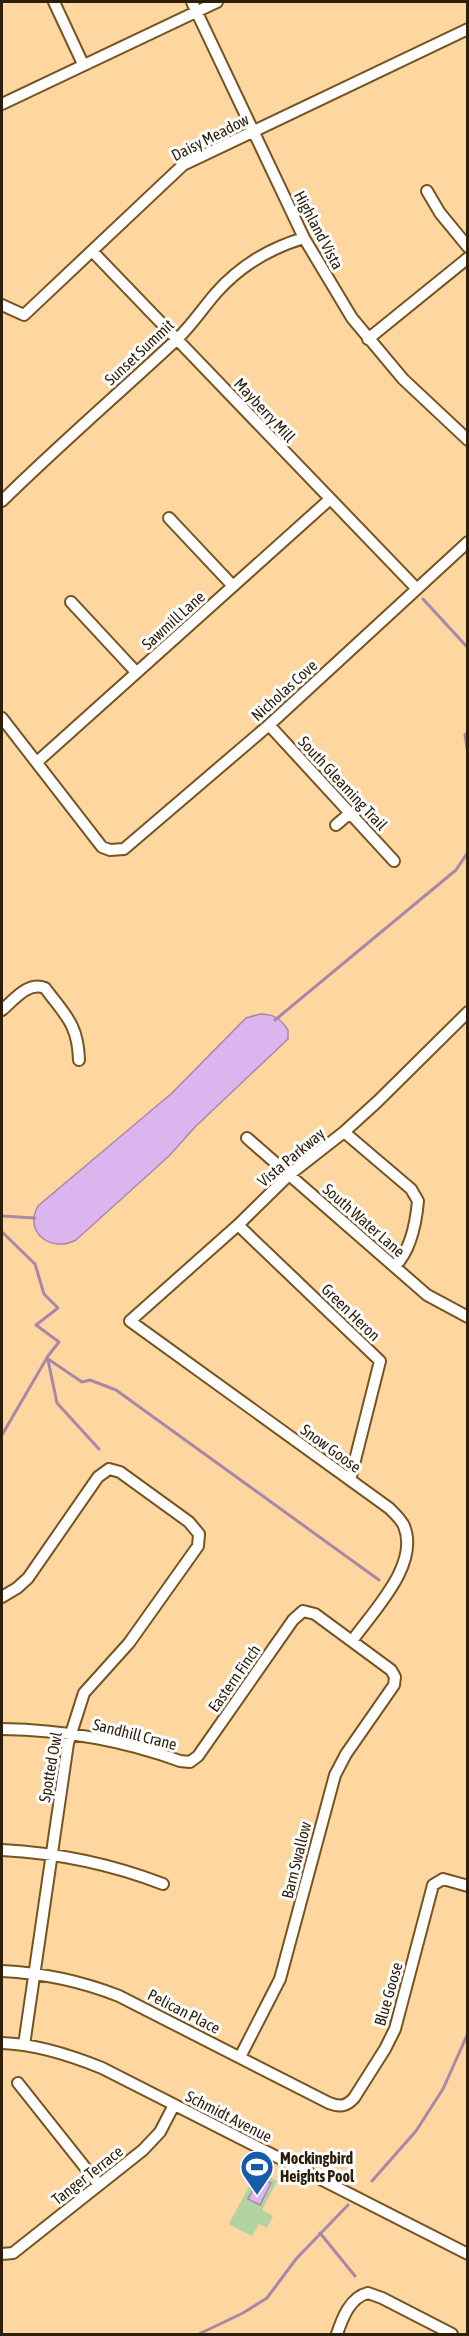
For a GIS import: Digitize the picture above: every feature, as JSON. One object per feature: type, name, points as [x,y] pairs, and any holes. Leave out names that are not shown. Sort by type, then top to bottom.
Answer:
[{"type":"street","points":[[54,2],[83,64]]},
{"type":"street","points":[[2,104],[194,6],[217,2]]},
{"type":"street","name":"Highland Vista","points":[[194,6],[304,238],[352,318],[403,380],[468,440]]},
{"type":"street","name":"Daisy Meadow","points":[[2,305],[24,315],[178,169],[468,29]]},
{"type":"street","points":[[428,191],[440,213],[468,247]]},
{"type":"street","name":"Sunset Summit","points":[[2,501],[53,451],[177,340],[217,291],[241,270],[268,252],[304,238]]},
{"type":"street","name":"Mayberry Mill","points":[[92,251],[417,589]]},
{"type":"street","points":[[368,339],[468,258]]},
{"type":"street","name":"Sawmill Lane","points":[[37,762],[329,500]]},
{"type":"street","points":[[169,518],[233,586]]},
{"type":"street","name":"Nicholas Cove","points":[[37,762],[102,847],[115,850],[127,846],[269,725],[468,542]]},
{"type":"street","points":[[71,602],[136,672]]},
{"type":"street","points":[[2,718],[37,762]]},
{"type":"street","name":"South Gleaming Trail","points":[[269,725],[394,861]]},
{"type":"street","points":[[336,825],[350,813]]},
{"type":"street","points":[[2,1010],[27,988],[37,985],[45,988],[75,1029],[79,1060]]},
{"type":"street","name":"Vista Parkway","points":[[130,1321],[238,1225],[289,1175],[344,1132],[468,1012]]},
{"type":"street","points":[[344,1132],[411,1189],[418,1201],[408,1247],[404,1258],[395,1266]]},
{"type":"street","name":"South Water Lane","points":[[247,1138],[427,1295],[468,1317]]},
{"type":"street","name":"Green Heron","points":[[238,1225],[380,1361],[350,1480]]},
{"type":"street","name":"Snow Goose","points":[[130,1321],[389,1508],[403,1524],[408,1541],[405,1563],[396,1580],[352,1641]]},
{"type":"street","name":"Spotted Owl","points":[[2,1597],[17,1588],[34,1570],[98,1477],[109,1469],[117,1470],[138,1485],[194,1526],[199,1534],[198,1546],[133,1637],[84,1694],[69,1734],[24,2045]]},
{"type":"street","name":"Eastern Finch","points":[[190,1762],[201,1753],[293,1620],[303,1611],[315,1614],[352,1641]]},
{"type":"street","name":"Barn Swallow","points":[[240,2057],[280,1979],[335,1775],[346,1754],[391,1690],[395,1677],[388,1666],[352,1641]]},
{"type":"street","name":"Sandhill Crane","points":[[2,1729],[69,1734],[125,1745],[190,1762]]},
{"type":"street","points":[[2,1850],[51,1854],[111,1866],[163,1884]]},
{"type":"street","name":"Blue Goose","points":[[343,2106],[354,2098],[395,2029],[430,1889],[438,1880],[448,1880],[468,1886]]},
{"type":"street","name":"Pelican Place","points":[[2,1971],[34,1974],[87,1985],[119,1996],[329,2103],[343,2106]]},
{"type":"street","name":"Schmidt Avenue","points":[[2,2043],[61,2053],[90,2063],[468,2254]]},
{"type":"street","points":[[18,2083],[99,2185]]},
{"type":"street","name":"Tanger Terrace","points":[[4,2254],[13,2253],[151,2142],[160,2132],[174,2105]]},
{"type":"street","points":[[337,2334],[349,2308],[357,2297],[363,2294],[374,2294],[452,2334]]},
{"type":"green space","name":"Mockingbird Heights Pool","points":[[257,2171],[277,2181],[262,2210],[273,2216],[267,2228],[259,2224],[252,2236],[229,2224]]},
{"type":"shaded area","points":[[260,1014],[273,1016],[280,1020],[288,1030],[288,1039],[195,1127],[169,1156],[76,1240],[58,1244],[42,1238],[34,1225],[34,1216],[38,1206],[172,1093],[246,1018]]},
{"type":"shaded area","points":[[260,2177],[271,2183],[260,2205],[248,2199]]},
{"type":"waterway","points":[[423,599],[468,648]]},
{"type":"waterway","points":[[468,732],[465,735],[468,754]]},
{"type":"waterway","points":[[275,1020],[456,870],[468,852]]},
{"type":"waterway","points":[[2,1216],[35,1218]]},
{"type":"waterway","points":[[2,1232],[35,1264],[44,1294],[58,1308],[36,1325],[59,1342],[48,1356],[2,1435]]},
{"type":"waterway","points":[[48,1359],[82,1382],[90,1380],[116,1390],[379,1580]]},
{"type":"waterway","points":[[48,1360],[57,1403],[99,1449]]},
{"type":"waterway","points":[[372,2181],[416,2131],[443,2089],[468,2033]]},
{"type":"waterway","points":[[199,2334],[243,2313],[267,2298],[296,2259],[348,2205]]},
{"type":"waterway","points":[[320,2233],[355,2276]]},
{"type":"place","name":"Mockingbird Heights Pool","points":[[257,2196]]}]
